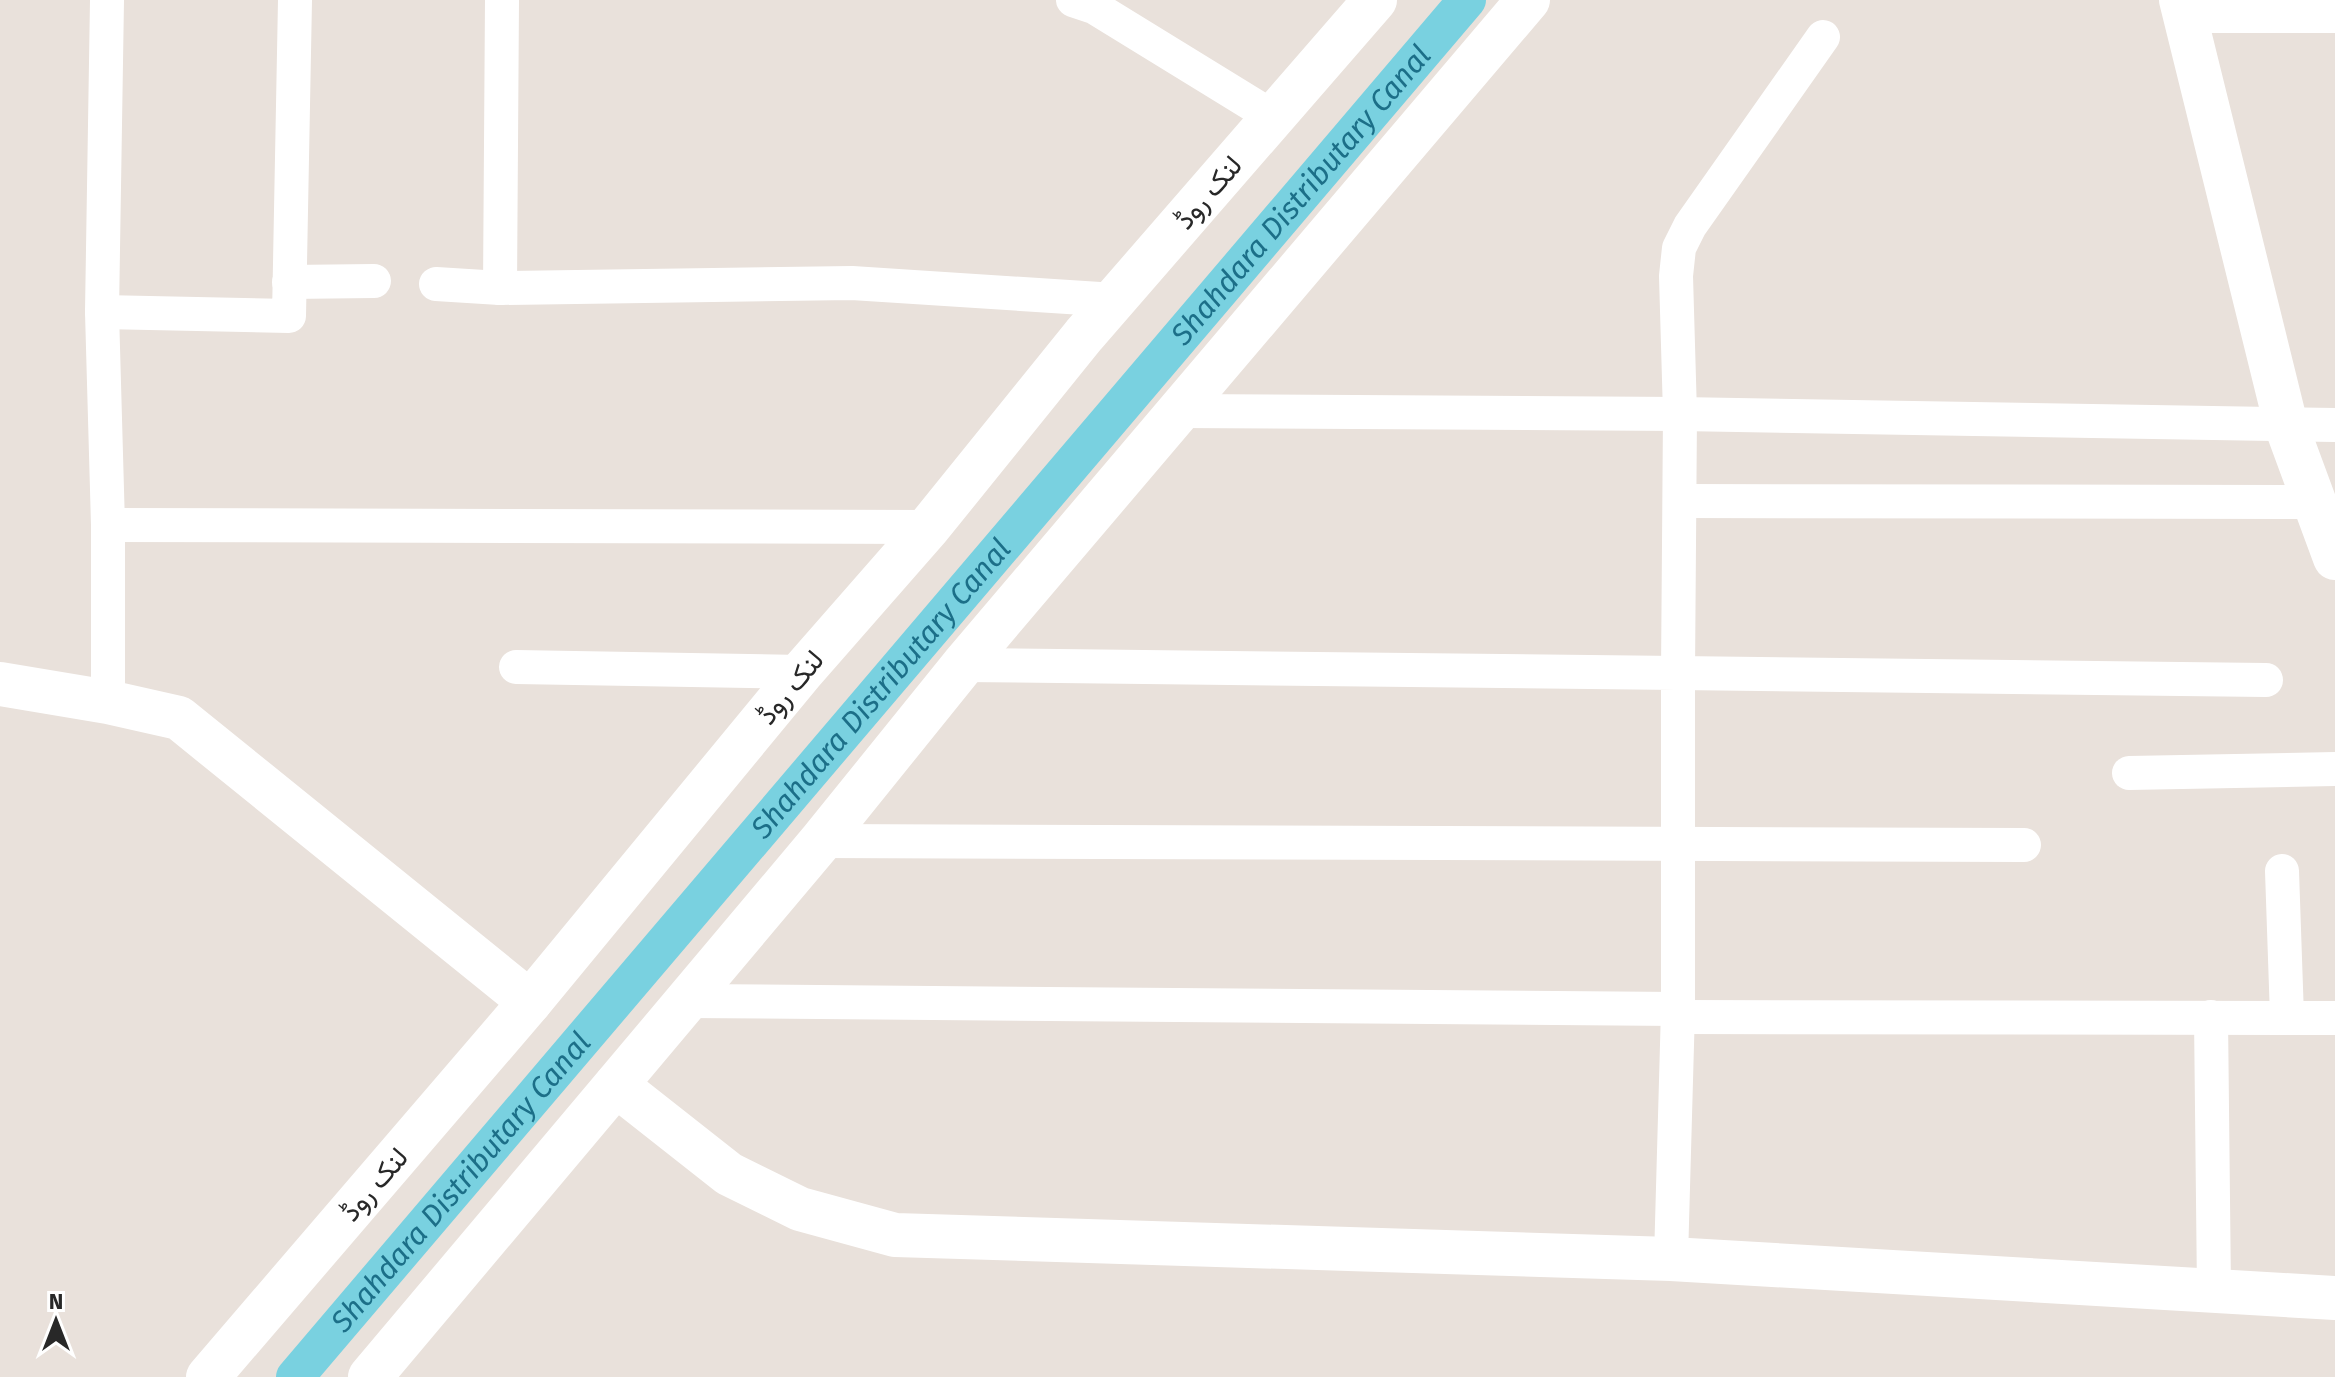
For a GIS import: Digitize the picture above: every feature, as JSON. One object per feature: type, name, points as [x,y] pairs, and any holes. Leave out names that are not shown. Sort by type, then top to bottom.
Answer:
[{"type":"main road","name":"لنک روڈ","points":[[208,1377],[530,1002],[802,672],[929,527],[1115,300],[1375,0]]},
{"type":"main road","points":[[370,1377],[821,841],[963,665],[1528,0]]},
{"type":"main road","points":[[2184,8],[2286,425],[2335,558]]},
{"type":"main road","points":[[0,684],[108,702],[179,718],[530,1002]]},
{"type":"main road","points":[[616,1085],[729,1174],[800,1209],[895,1235],[1671,1259],[2335,1298]]},
{"type":"street","points":[[107,0],[102,312],[108,525],[108,702]]},
{"type":"street","points":[[102,312],[289,316],[295,0]]},
{"type":"street","points":[[500,288],[502,0]]},
{"type":"street","points":[[1073,0],[1094,7],[1273,117]]},
{"type":"street","points":[[2184,8],[2335,16]]},
{"type":"street","points":[[1671,1259],[1678,1013],[1680,414],[1676,276],[1679,248],[1690,226],[1823,37]]},
{"type":"street","points":[[289,282],[374,281]]},
{"type":"street","points":[[436,284],[500,288],[852,283],[1115,300]]},
{"type":"street","points":[[1180,411],[1680,414],[2335,425]]},
{"type":"street","points":[[1680,501],[2313,502]]},
{"type":"street","points":[[108,525],[929,527]]},
{"type":"street","points":[[963,665],[2266,680]]},
{"type":"street","points":[[516,667],[802,672]]},
{"type":"street","points":[[2129,773],[2335,769]]},
{"type":"street","points":[[821,841],[2024,845]]},
{"type":"street","points":[[2282,871],[2287,1017]]},
{"type":"street","points":[[687,1001],[2335,1018]]},
{"type":"street","points":[[2211,1017],[2214,1291]]},
{"type":"waterway","name":"Shahdara Distributary Canal","points":[[295,1377],[1467,0]]}]
